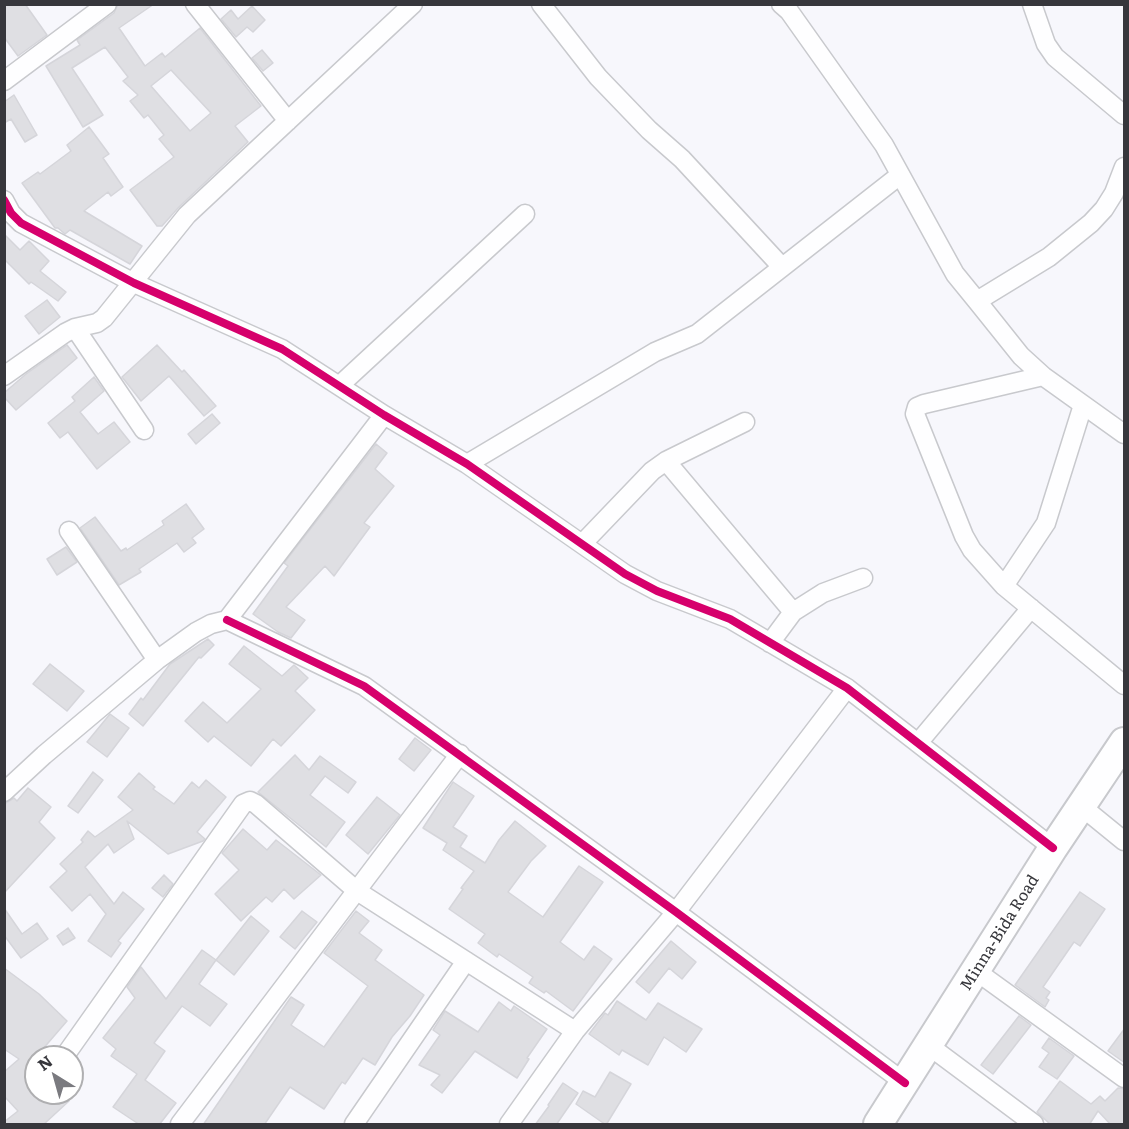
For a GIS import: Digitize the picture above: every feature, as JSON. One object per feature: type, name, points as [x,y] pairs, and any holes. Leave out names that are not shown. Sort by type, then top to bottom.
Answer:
[{"type":"main road","name":"Minna-Bida Road","points":[[878,1125],[1053,848],[1125,742]]},
{"type":"street","points":[[8,72],[107,4]]},
{"type":"street","points":[[195,4],[288,122]]},
{"type":"street","points":[[4,376],[75,328],[97,323],[104,318],[187,215],[413,4]]},
{"type":"street","points":[[541,4],[598,77],[649,130],[682,159],[783,267]]},
{"type":"street","points":[[781,4],[789,11],[884,145],[956,274],[977,301],[1021,356],[1043,376],[1125,435]]},
{"type":"street","points":[[1032,4],[1046,44],[1054,57],[1125,115]]},
{"type":"street","points":[[977,301],[1049,257],[1091,223],[1109,201],[1125,166]]},
{"type":"street","points":[[467,464],[655,352],[697,334],[900,175]]},
{"type":"street","points":[[4,200],[11,213],[21,223],[134,283],[282,349],[384,415],[467,464],[625,574],[657,591],[730,619],[847,688],[1053,848]]},
{"type":"street","points":[[340,385],[525,214]]},
{"type":"street","points":[[75,328],[144,430]]},
{"type":"street","points":[[1043,376],[924,404],[917,407],[915,414],[964,536],[972,550],[1004,586],[1125,685]]},
{"type":"street","points":[[1004,586],[1046,523],[1083,405]]},
{"type":"street","points":[[4,792],[157,660],[196,632],[211,624],[226,620],[384,415]]},
{"type":"street","points":[[582,544],[652,471],[666,461],[745,422]]},
{"type":"street","points":[[666,461],[793,612]]},
{"type":"street","points":[[69,531],[157,660]]},
{"type":"street","points":[[770,643],[793,612],[823,593],[863,578]]},
{"type":"street","points":[[918,743],[1031,608]]},
{"type":"street","points":[[226,620],[364,686],[676,912],[905,1083]]},
{"type":"street","points":[[509,1125],[575,1031],[676,912],[847,688]]},
{"type":"street","points":[[180,1125],[460,754]]},
{"type":"street","points":[[72,1045],[243,804],[250,801],[357,891],[575,1031]]},
{"type":"street","points":[[1081,806],[1125,841]]},
{"type":"street","points":[[354,1125],[466,961]]},
{"type":"street","points":[[976,971],[1125,1078]]},
{"type":"street","points":[[928,1045],[1034,1125]]},
{"type":"building","points":[[4,4],[25,4],[47,35],[18,56],[4,37]]},
{"type":"building","points":[[118,4],[154,4],[119,28],[145,66],[162,53],[165,57],[200,28],[261,106],[235,126],[248,142],[162,226],[157,226],[130,190],[174,157],[159,139],[164,135],[148,115],[144,118],[130,101],[138,95],[123,81],[128,77],[105,47],[72,68],[103,115],[83,127],[46,66],[80,45],[77,40],[114,13]],"holes":[[[171,70],[211,113],[190,131],[151,86]]]},
{"type":"building","points":[[252,6],[265,20],[253,32],[247,27],[236,37],[221,19],[231,10],[238,19]]},
{"type":"building","points":[[262,50],[273,63],[263,71],[252,58]]},
{"type":"building","points":[[14,95],[37,135],[25,142],[11,119],[4,123],[4,102]]},
{"type":"building","points":[[89,127],[109,154],[103,158],[123,187],[111,196],[108,192],[84,211],[142,246],[130,264],[70,230],[65,234],[55,228],[22,183],[38,172],[40,174],[71,151],[67,145]]},
{"type":"building","points":[[4,234],[20,250],[29,241],[49,261],[40,271],[66,292],[58,301],[31,282],[29,284],[4,259]]},
{"type":"building","points":[[47,300],[60,317],[39,334],[25,316]]},
{"type":"building","points":[[67,345],[77,358],[16,410],[4,397],[4,393]]},
{"type":"building","points":[[157,345],[182,372],[184,370],[216,406],[204,416],[169,376],[141,401],[122,377]]},
{"type":"building","points":[[94,377],[104,391],[80,412],[98,434],[114,422],[130,442],[97,469],[68,432],[60,438],[48,423],[75,401],[72,397]]},
{"type":"building","points":[[212,414],[220,423],[196,444],[188,434]]},
{"type":"building","points":[[376,444],[387,453],[375,469],[394,486],[364,523],[370,527],[334,576],[325,566],[286,607],[305,620],[291,638],[278,632],[253,614],[288,566],[284,563]]},
{"type":"building","points":[[186,504],[204,529],[192,538],[196,543],[184,552],[177,543],[139,569],[141,572],[119,585],[80,528],[95,517],[121,551],[126,548],[127,550],[164,525],[162,521]]},
{"type":"building","points":[[66,547],[77,562],[57,575],[47,559]]},
{"type":"building","points":[[208,639],[214,645],[201,658],[199,657],[143,726],[129,714],[141,698],[143,700],[170,664]]},
{"type":"building","points":[[244,646],[282,676],[294,665],[308,678],[295,691],[315,710],[281,746],[273,739],[251,766],[214,736],[208,742],[185,721],[203,702],[227,723],[261,689],[229,664]]},
{"type":"building","points":[[50,664],[84,691],[67,711],[33,684]]},
{"type":"building","points":[[110,714],[129,728],[107,757],[87,742]]},
{"type":"building","points":[[415,738],[431,750],[414,771],[399,759]]},
{"type":"building","points":[[295,755],[309,770],[320,756],[356,782],[348,793],[325,776],[310,795],[345,822],[326,847],[258,792]]},
{"type":"building","points":[[93,772],[103,780],[78,813],[68,806]]},
{"type":"building","points":[[139,773],[155,787],[153,789],[174,804],[192,782],[199,788],[206,780],[226,797],[197,832],[205,839],[203,841],[168,854],[127,821],[134,839],[114,853],[108,844],[85,867],[114,904],[123,892],[144,909],[118,941],[121,943],[111,957],[88,941],[106,914],[90,894],[72,911],[50,887],[67,871],[60,864],[83,842],[81,840],[88,831],[95,837],[133,810],[118,797]]},
{"type":"building","points":[[453,782],[474,796],[453,827],[467,836],[460,847],[485,863],[499,840],[515,821],[546,846],[531,861],[508,892],[543,917],[579,866],[603,882],[560,942],[584,960],[594,946],[612,959],[573,1011],[546,991],[544,993],[529,983],[533,977],[499,954],[497,957],[478,943],[485,934],[449,909],[474,871],[443,850],[447,843],[423,828]]},
{"type":"building","points":[[28,788],[51,807],[39,822],[55,838],[4,893],[4,804],[14,798],[17,801]]},
{"type":"building","points":[[377,797],[400,815],[368,854],[346,835]]},
{"type":"building","points":[[243,829],[267,850],[276,840],[321,875],[294,899],[284,889],[272,902],[266,897],[241,921],[215,894],[239,870],[222,853]]},
{"type":"building","points":[[164,875],[173,884],[163,897],[152,888]]},
{"type":"building","points":[[1080,892],[1105,909],[1080,946],[1074,942],[1043,987],[1050,992],[1046,998],[1049,1000],[1045,1007],[1015,985]]},
{"type":"building","points":[[4,908],[22,934],[37,923],[48,939],[21,958],[4,935]]},
{"type":"building","points":[[302,911],[317,922],[295,949],[280,937]]},
{"type":"building","points":[[356,911],[369,921],[359,933],[382,950],[375,960],[424,995],[392,1037],[375,1065],[363,1058],[345,1084],[342,1082],[324,1109],[290,1087],[264,1125],[203,1125],[291,997],[304,1005],[291,1025],[324,1047],[368,986],[324,953]]},
{"type":"building","points":[[251,916],[269,931],[234,975],[216,960]]},
{"type":"building","points":[[68,928],[75,938],[63,945],[57,936]]},
{"type":"building","points":[[671,941],[696,962],[682,979],[669,968],[649,993],[636,982]]},
{"type":"building","points":[[202,950],[216,960],[199,984],[227,1004],[210,1026],[182,1006],[154,1043],[165,1051],[145,1080],[176,1103],[159,1125],[140,1125],[113,1107],[137,1074],[111,1056],[116,1049],[103,1038],[135,998],[127,987],[141,967],[166,999]]},
{"type":"building","points":[[4,968],[39,994],[67,1021],[46,1045],[24,1045],[24,1105],[65,1105],[43,1125],[4,1125],[4,1122],[18,1111],[4,1096],[4,1072],[19,1059],[4,1049]]},
{"type":"building","points":[[617,1001],[646,1020],[658,1003],[702,1029],[686,1052],[664,1037],[648,1065],[622,1050],[619,1055],[589,1034],[605,1013],[608,1015]]},
{"type":"building","points":[[499,1002],[511,1011],[514,1006],[547,1029],[527,1058],[529,1059],[517,1078],[475,1051],[442,1093],[431,1085],[440,1075],[419,1065],[440,1035],[433,1030],[445,1011],[478,1032]]},
{"type":"building","points":[[1019,1016],[1031,1025],[993,1074],[981,1065]]},
{"type":"building","points":[[1125,1028],[1125,1063],[1108,1051]]},
{"type":"building","points":[[1049,1038],[1074,1056],[1057,1079],[1039,1067],[1049,1053],[1042,1048]]},
{"type":"building","points":[[610,1072],[631,1084],[606,1125],[576,1104],[583,1091],[595,1097]]},
{"type":"building","points":[[1060,1081],[1091,1104],[1100,1096],[1105,1101],[1118,1088],[1125,1089],[1125,1125],[1111,1125],[1098,1111],[1089,1125],[1051,1125],[1037,1112]]},
{"type":"building","points":[[563,1083],[578,1093],[556,1125],[535,1125],[549,1106]]},
{"type":"cycle path","points":[[4,200],[11,213],[21,223],[134,283],[282,349],[384,415],[467,464],[625,574],[657,591],[730,619],[847,688],[1053,848]]},
{"type":"cycle path","points":[[227,620],[364,686],[676,912],[905,1083]]}]
